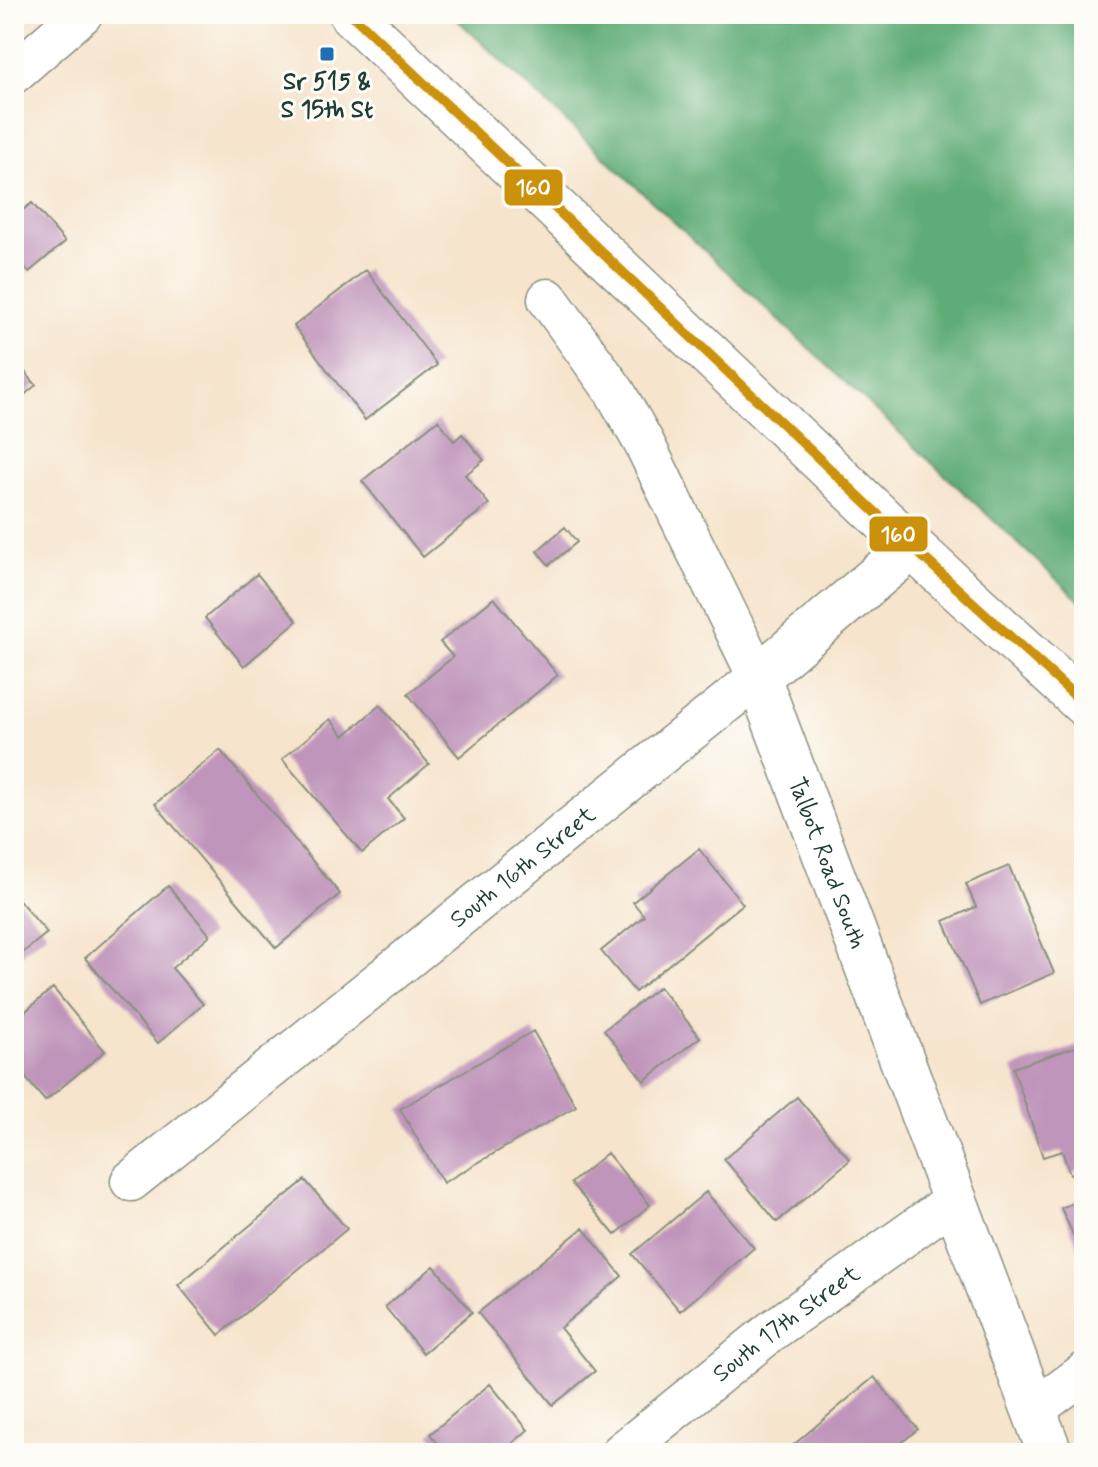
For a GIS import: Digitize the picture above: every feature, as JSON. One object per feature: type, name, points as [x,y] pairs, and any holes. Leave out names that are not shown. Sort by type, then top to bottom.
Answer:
[{"type":"street","points":[[14,73],[82,14]]},
{"type":"street","points":[[351,14],[381,29],[912,547],[1084,704]]},
{"type":"street","name":"Talbot Road South","points":[[548,299],[615,392],[644,443],[758,677],[1050,1453]]},
{"type":"street","name":"South 16th Street","points":[[131,1181],[758,677],[912,547]]},
{"type":"street","name":"South 17th Street","points":[[621,1453],[773,1330],[955,1200]]},
{"type":"street","points":[[1035,1409],[1084,1373]]},
{"type":"green space","points":[[451,14],[1084,14],[1084,605]]},
{"type":"building","points":[[32,203],[65,242],[29,272],[14,255],[14,217]]},
{"type":"building","points":[[366,270],[437,365],[365,420],[294,326]]},
{"type":"building","points":[[14,359],[36,385],[14,404]]},
{"type":"building","points":[[438,420],[454,441],[462,434],[484,460],[465,475],[489,504],[423,557],[362,481]]},
{"type":"building","points":[[565,527],[577,542],[549,565],[537,551]]},
{"type":"building","points":[[257,574],[297,621],[244,666],[205,618]]},
{"type":"building","points":[[494,598],[558,675],[459,757],[408,694],[453,657],[440,642]]},
{"type":"building","points":[[380,705],[429,764],[388,799],[404,818],[362,853],[282,759],[330,719],[344,736]]},
{"type":"building","points":[[220,750],[340,894],[276,948],[155,804]]},
{"type":"building","points":[[699,849],[743,904],[635,992],[601,951],[644,916],[633,902]]},
{"type":"building","points":[[1009,866],[1054,973],[980,1005],[944,921],[976,907],[966,884]]},
{"type":"building","points":[[168,886],[210,935],[172,968],[203,1004],[158,1043],[85,958]]},
{"type":"building","points":[[14,894],[47,933],[14,960]]},
{"type":"building","points":[[659,987],[700,1037],[644,1081],[604,1030]]},
{"type":"building","points":[[53,988],[105,1051],[45,1101],[14,1064],[14,1021]]},
{"type":"building","points":[[533,1031],[576,1106],[443,1183],[400,1109]]},
{"type":"building","points":[[1084,1044],[1084,1169],[1070,1174],[1062,1151],[1043,1157],[1013,1068]]},
{"type":"building","points":[[797,1097],[850,1160],[777,1222],[724,1159]]},
{"type":"building","points":[[607,1153],[650,1205],[615,1235],[571,1183]]},
{"type":"building","points":[[305,1180],[347,1229],[219,1335],[178,1285]]},
{"type":"building","points":[[706,1192],[754,1248],[680,1311],[632,1254]]},
{"type":"building","points":[[1084,1198],[1084,1259],[1061,1208]]},
{"type":"building","points":[[583,1228],[622,1276],[560,1328],[595,1371],[553,1405],[478,1313]]},
{"type":"building","points":[[434,1266],[472,1312],[423,1353],[385,1307]]},
{"type":"building","points":[[874,1377],[918,1429],[889,1453],[784,1453]]},
{"type":"building","points":[[490,1384],[528,1430],[501,1453],[445,1453],[430,1434]]},
{"type":"transit line","name":"160","points":[[351,14],[912,547],[1084,704]]},
{"type":"place","name":"Sr 515 & S 15th St","points":[[327,54]]}]
